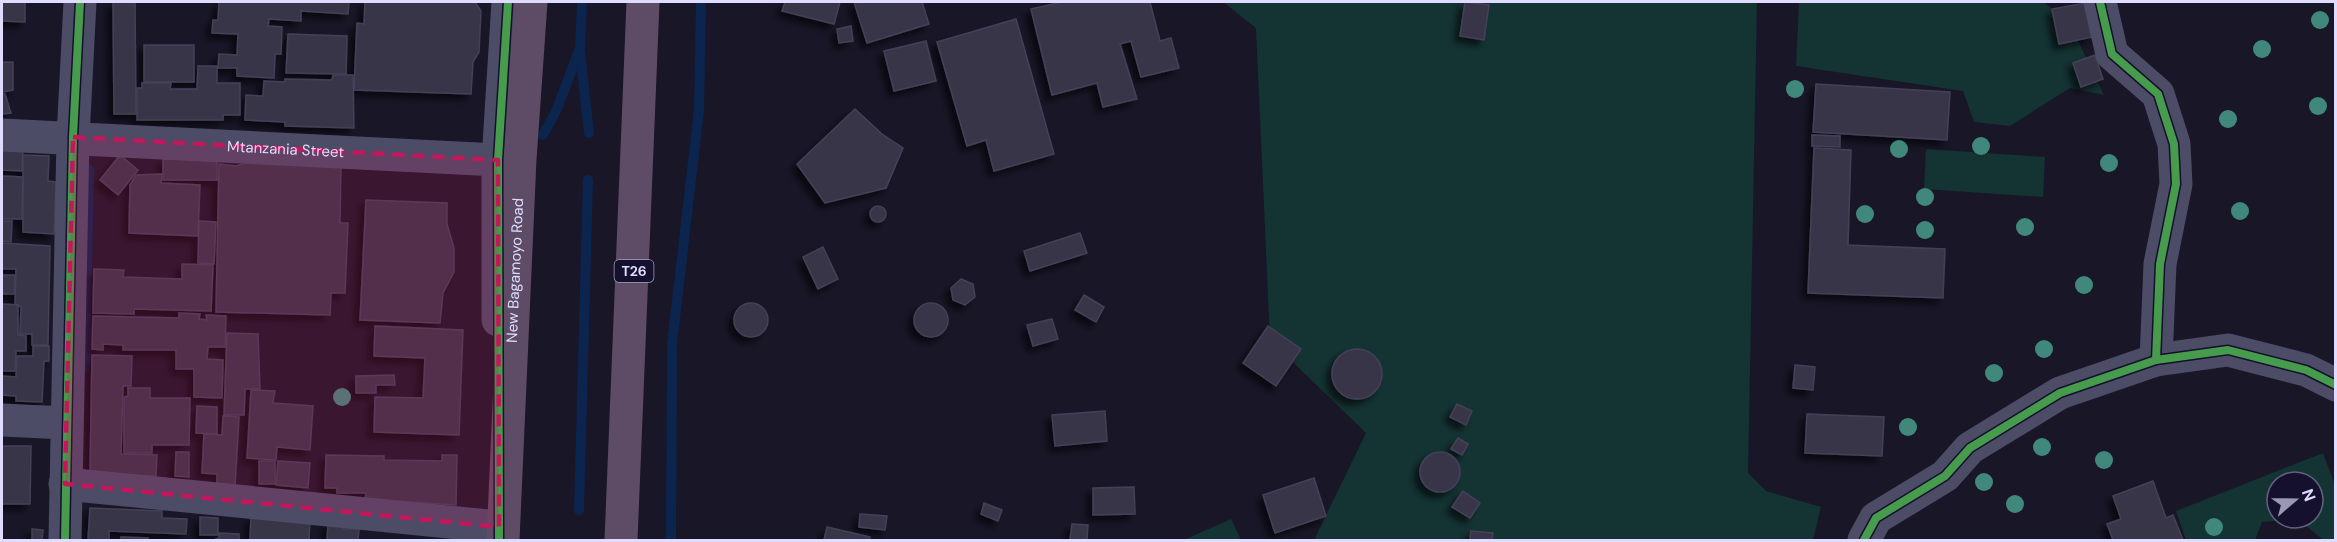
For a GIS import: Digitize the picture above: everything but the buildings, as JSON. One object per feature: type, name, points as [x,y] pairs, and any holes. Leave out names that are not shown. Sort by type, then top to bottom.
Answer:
[{"type":"highway","name":"New Bagamoyo Road","points":[[500,536],[531,2]]},
{"type":"highway","name":"T26","points":[[621,540],[644,2]]},
{"type":"street","points":[[65,540],[73,136],[80,2]]},
{"type":"street","points":[[66,484],[500,536],[498,160],[508,2]]},
{"type":"street","points":[[2100,2],[2112,54],[2157,94],[2174,144],[2176,184],[2160,264],[2156,360]]},
{"type":"street","name":"Mtanzania Street","points":[[2,135],[73,136],[498,160]]},
{"type":"street","points":[[1864,540],[1876,518],[1946,476],[1970,448],[2060,393],[2156,360],[2228,350],[2306,370],[2336,385]]},
{"type":"street","points":[[2,420],[66,423]]},
{"type":"highlighted area","points":[[73,137],[498,160],[499,527],[65,484]]},
{"type":"green space","points":[[1223,2],[1757,2],[1748,473],[1766,491],[1821,507],[1813,540],[1314,540],[1366,433],[1270,340],[1256,28]]},
{"type":"green space","points":[[1799,2],[2044,2],[2071,26],[2104,95],[2070,88],[2010,126],[1974,122],[1963,91],[1796,66]]},
{"type":"green space","points":[[1926,149],[2045,157],[2043,197],[1924,189]]},
{"type":"green space","points":[[2323,453],[2335,485],[2335,540],[2323,540],[2311,530],[2325,530],[2325,470],[2280,470]]},
{"type":"green space","points":[[2265,476],[2265,522],[2262,522],[2255,540],[2186,540],[2176,511]]},
{"type":"green space","points":[[1231,519],[1241,540],[1186,539]]},
{"type":"waterway","points":[[543,135],[557,109],[580,48],[582,2]]},
{"type":"waterway","points":[[671,540],[672,344],[699,110],[701,2]]},
{"type":"waterway","points":[[580,52],[589,133]]},
{"type":"waterway","points":[[85,367],[89,169]]},
{"type":"waterway","points":[[579,510],[588,180]]},
{"type":"cycle path","points":[[65,540],[73,137],[80,2]]},
{"type":"cycle path","points":[[499,540],[498,160],[508,2]]},
{"type":"cycle path","points":[[2100,2],[2112,54],[2158,94],[2174,144],[2176,184],[2160,264],[2156,360]]},
{"type":"cycle path","points":[[1864,540],[1876,518],[1945,476],[1970,448],[2060,393],[2156,360],[2228,350],[2306,370],[2336,385]]}]
